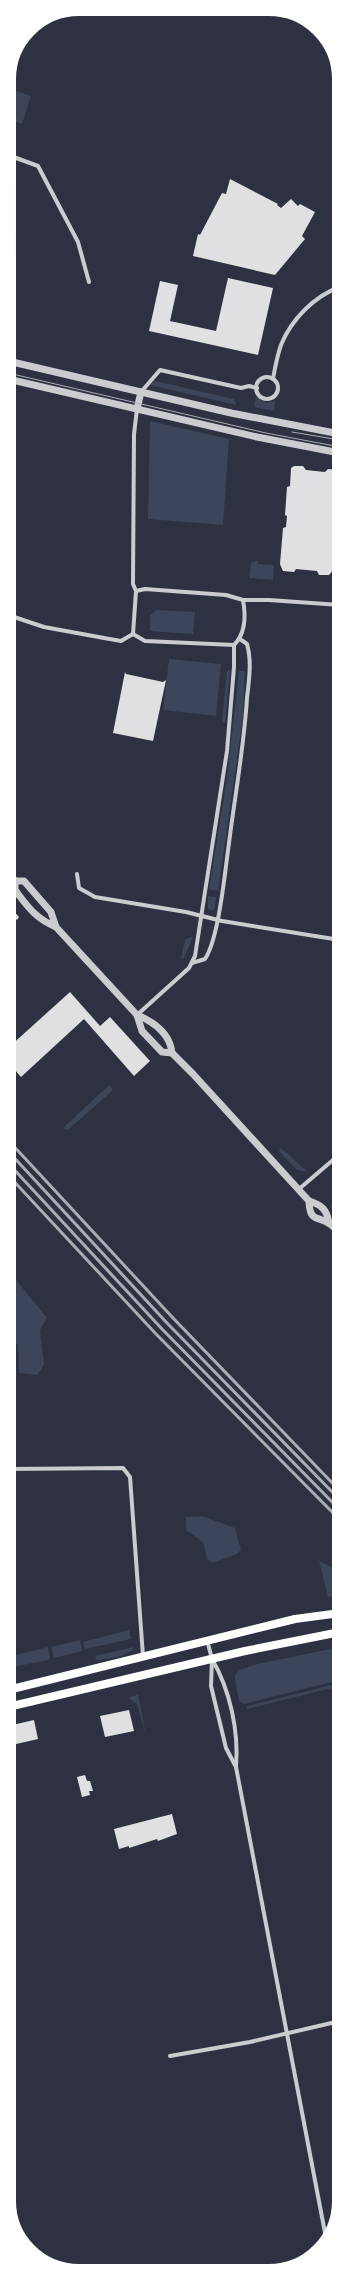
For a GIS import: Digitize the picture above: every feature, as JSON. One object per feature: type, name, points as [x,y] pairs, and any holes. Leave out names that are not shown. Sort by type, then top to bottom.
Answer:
[{"type":"main road","points":[[15,1688],[207,1639],[295,1619],[333,1614]]},
{"type":"main road","points":[[15,1705],[212,1659],[333,1633]]},
{"type":"street","points":[[15,158],[38,166],[78,242],[89,282]]},
{"type":"street","points":[[257,388],[261,397],[271,399],[276,394],[278,388],[273,379],[281,345],[301,314],[315,300],[333,291]]},
{"type":"street","points":[[15,363],[285,425],[333,433]]},
{"type":"street","points":[[133,634],[136,592],[133,584],[132,565],[134,434],[141,392],[160,370],[241,388],[249,386],[257,388]]},
{"type":"street","points":[[257,388],[262,379],[273,379]]},
{"type":"street","points":[[15,381],[257,437],[333,452]]},
{"type":"street","points":[[136,592],[145,589],[226,595],[243,600],[268,600],[333,605]]},
{"type":"street","points":[[192,963],[202,916],[227,751],[234,667],[234,645],[240,639],[246,613],[243,600]]},
{"type":"street","points":[[15,617],[44,627],[121,641],[133,634]]},
{"type":"street","points":[[133,634],[145,641],[234,645]]},
{"type":"street","points":[[137,1015],[192,963],[206,959],[208,955],[217,920],[245,727],[250,655],[247,644],[240,639]]},
{"type":"street","points":[[77,874],[79,888],[92,897],[202,916],[217,920],[333,939]]},
{"type":"street","points":[[56,927],[41,921],[26,905],[15,890],[15,881],[24,881],[51,912],[56,927],[137,1015],[142,1031],[162,1052],[172,1053]]},
{"type":"street","points":[[137,1015],[152,1021],[171,1042],[172,1053],[309,1201],[320,1204],[328,1213],[329,1223]]},
{"type":"street","points":[[299,1189],[333,1160]]},
{"type":"street","points":[[309,1201],[309,1211],[318,1220],[329,1223],[333,1227]]},
{"type":"street","points":[[15,1469],[123,1468],[130,1477],[143,1656]]},
{"type":"street","points":[[207,1639],[212,1659],[211,1686],[226,1748],[236,1767]]},
{"type":"street","points":[[212,1659],[223,1677],[238,1743],[236,1767],[325,2232]]},
{"type":"street","points":[[170,2056],[250,2042],[287,2032],[333,2022]]},
{"type":"shaded area","points":[[15,90],[31,96],[22,124],[15,122]]},
{"type":"shaded area","points":[[155,381],[234,399],[236,405],[150,385]]},
{"type":"shaded area","points":[[256,397],[266,403],[275,401],[274,411],[254,407]]},
{"type":"shaded area","points":[[150,421],[229,439],[223,525],[148,519]]},
{"type":"shaded area","points":[[258,560],[258,564],[274,565],[273,580],[249,578],[251,563]]},
{"type":"shaded area","points":[[157,610],[195,612],[193,634],[150,631],[150,615]]},
{"type":"shaded area","points":[[169,659],[221,664],[216,716],[163,710]]},
{"type":"shaded area","points":[[230,670],[225,723],[222,722],[227,671]]},
{"type":"shaded area","points":[[239,671],[245,671],[243,717],[218,891],[209,889],[227,778]]},
{"type":"shaded area","points":[[208,896],[216,897],[215,908],[212,911],[208,909]]},
{"type":"shaded area","points":[[193,937],[183,960],[181,958],[185,940]]},
{"type":"shaded area","points":[[109,1085],[113,1090],[68,1130],[63,1128]]},
{"type":"shaded area","points":[[281,1148],[308,1172],[297,1170],[279,1151]]},
{"type":"shaded area","points":[[15,1279],[47,1318],[40,1330],[44,1365],[37,1375],[19,1373],[18,1344],[15,1344]]},
{"type":"shaded area","points":[[202,1516],[235,1528],[241,1550],[237,1554],[212,1563],[207,1559],[203,1542],[186,1530],[186,1517]]},
{"type":"shaded area","points":[[319,1561],[333,1568],[333,1596],[328,1597]]},
{"type":"shaded area","points":[[129,1630],[131,1639],[85,1649],[83,1642]]},
{"type":"shaded area","points":[[80,1640],[82,1651],[54,1658],[51,1647]]},
{"type":"shaded area","points":[[48,1647],[50,1657],[48,1660],[15,1667],[15,1655]]},
{"type":"shaded area","points":[[134,1647],[128,1653],[117,1657],[97,1660],[95,1656]]},
{"type":"shaded area","points":[[333,1648],[333,1682],[244,1704],[239,1701],[235,1675],[240,1670],[253,1665]]},
{"type":"shaded area","points":[[333,1685],[333,1688],[247,1709],[247,1706]]},
{"type":"shaded area","points":[[138,1695],[146,1735],[137,1704],[129,1697]]},
{"type":"building","points":[[230,179],[278,204],[277,205],[281,208],[291,199],[298,206],[300,204],[315,212],[302,236],[305,239],[275,275],[193,256],[198,234],[200,235],[222,193],[226,194]]},
{"type":"building","points":[[228,278],[273,288],[258,355],[149,331],[160,281],[178,285],[170,321],[216,331]]},
{"type":"building","points":[[294,466],[303,466],[306,470],[325,472],[328,469],[333,469],[333,570],[329,575],[319,575],[317,571],[296,569],[294,572],[283,571],[280,564],[283,528],[286,527],[287,516],[285,515],[287,487],[290,486],[291,468]]},
{"type":"building","points":[[125,672],[126,674],[163,682],[166,680],[153,741],[113,733]]},
{"type":"building","points":[[15,913],[19,917],[17,920],[15,918]]},
{"type":"building","points":[[70,992],[100,1026],[110,1017],[150,1061],[134,1076],[84,1019],[21,1077],[15,1070],[15,1042]]},
{"type":"building","points":[[129,1710],[134,1731],[105,1737],[100,1716]]},
{"type":"building","points":[[34,1720],[38,1739],[15,1744],[15,1724]]},
{"type":"building","points":[[85,1775],[87,1781],[90,1781],[93,1791],[89,1791],[90,1795],[82,1797],[77,1777]]},
{"type":"building","points":[[172,1814],[177,1834],[158,1841],[157,1839],[129,1848],[129,1846],[119,1849],[114,1829]]},
{"type":"tram line","points":[[15,375],[266,433],[333,446]]},
{"type":"tram line","points":[[292,432],[333,439]]},
{"type":"railway","points":[[15,1148],[173,1318],[333,1484]]},
{"type":"railway","points":[[15,1159],[167,1323],[333,1493]]},
{"type":"railway","points":[[15,1171],[162,1329],[333,1503]]},
{"type":"railway","points":[[15,1183],[156,1334],[333,1513]]}]
